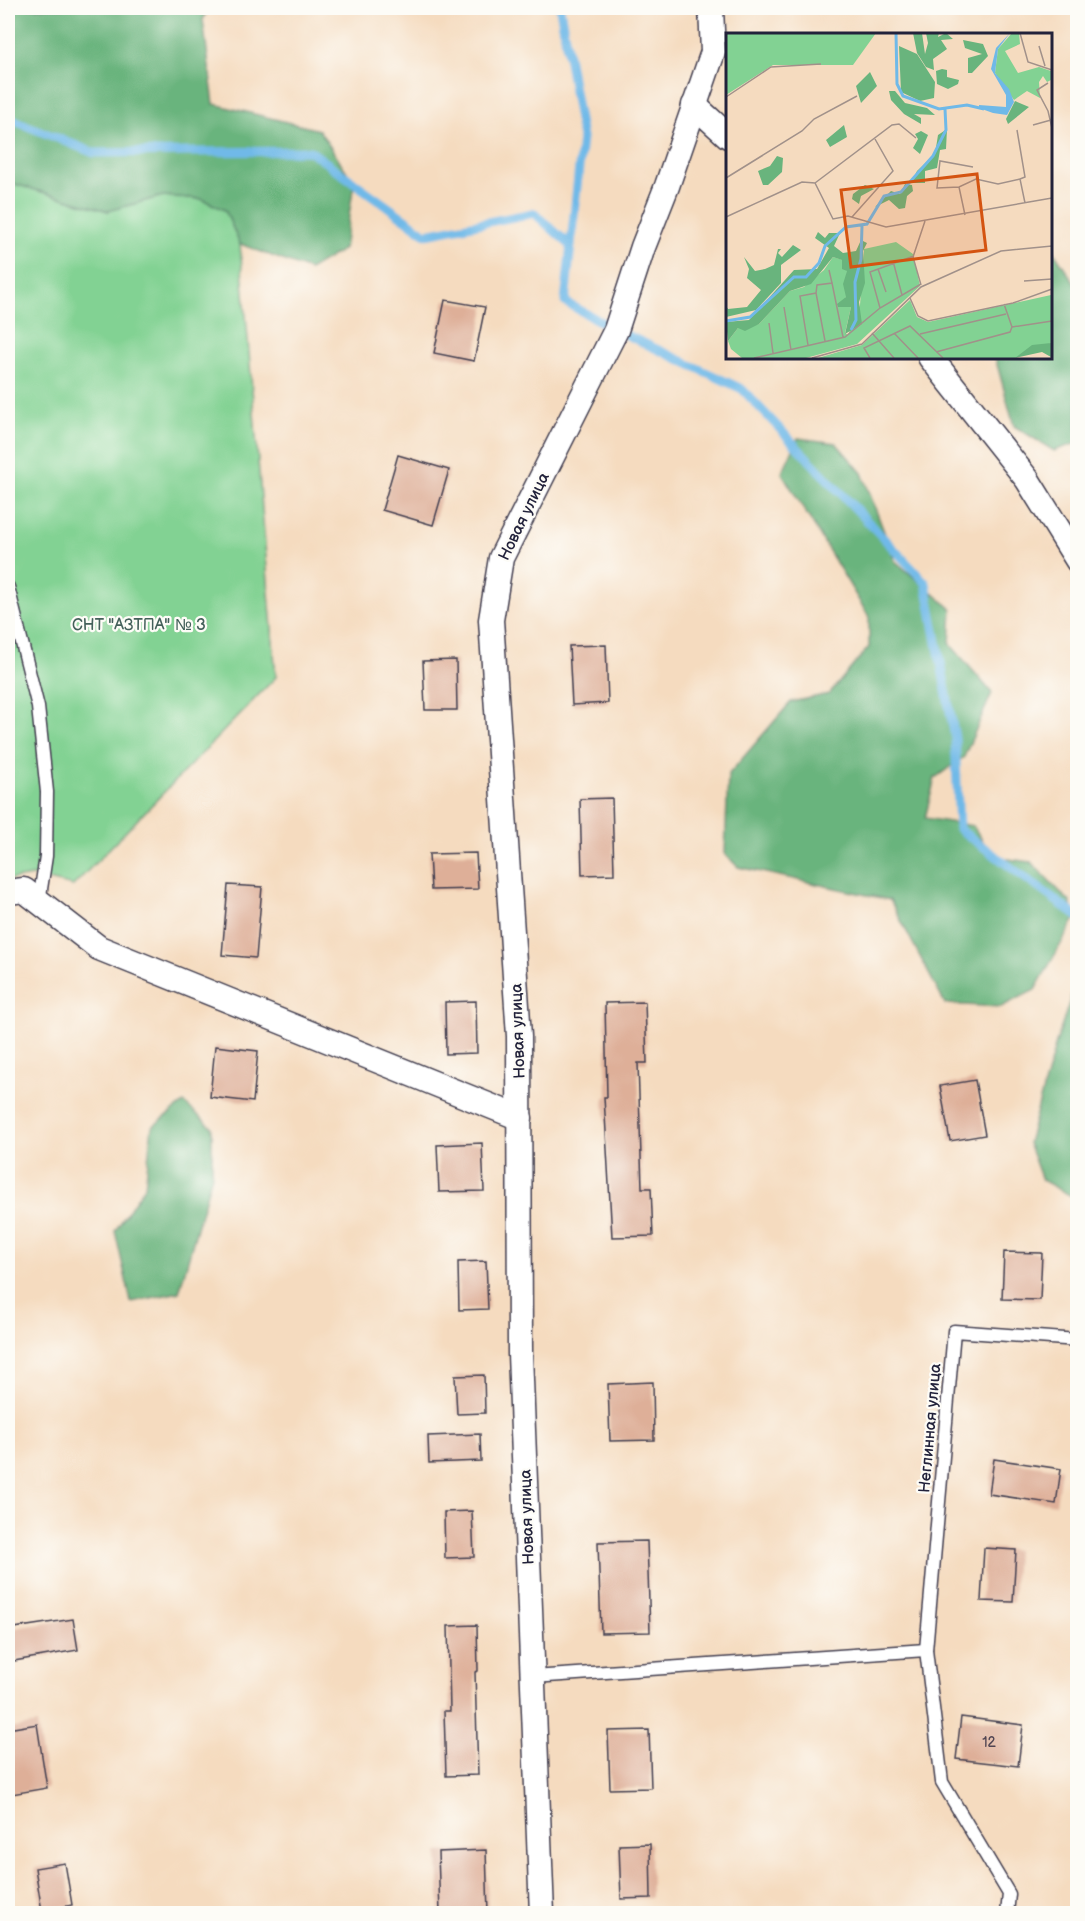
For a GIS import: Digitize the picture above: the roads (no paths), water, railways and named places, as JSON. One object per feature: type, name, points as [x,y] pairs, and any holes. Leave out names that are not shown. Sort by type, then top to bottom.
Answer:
[{"type":"street","name":"Новая улица","points":[[542,1914],[520,1354],[519,1036],[490,620],[501,558],[616,330],[643,247],[713,52],[711,8]]},
{"type":"street","points":[[694,105],[726,134]]},
{"type":"street","points":[[931,358],[1027,479],[1077,561]]},
{"type":"street","points":[[8,892],[24,890],[99,948],[520,1118]]},
{"type":"lane","points":[[8,587],[38,707],[47,792],[46,856],[39,902]]},
{"type":"lane","name":"Неглинная улица","points":[[1007,1914],[1009,1894],[942,1782],[926,1650],[954,1331],[1077,1340]]},
{"type":"lane","points":[[533,1677],[926,1650]]},
{"type":"waterway","points":[[560,8],[582,138],[565,302],[616,330],[742,389],[926,583],[955,738],[959,829],[1078,917]]},
{"type":"waterway","points":[[8,118],[94,153],[310,151],[426,234],[534,213],[571,246]]},
{"type":"park label","name":"СНТ \"АЗТПА\" № 3","points":[[139,624]]}]
